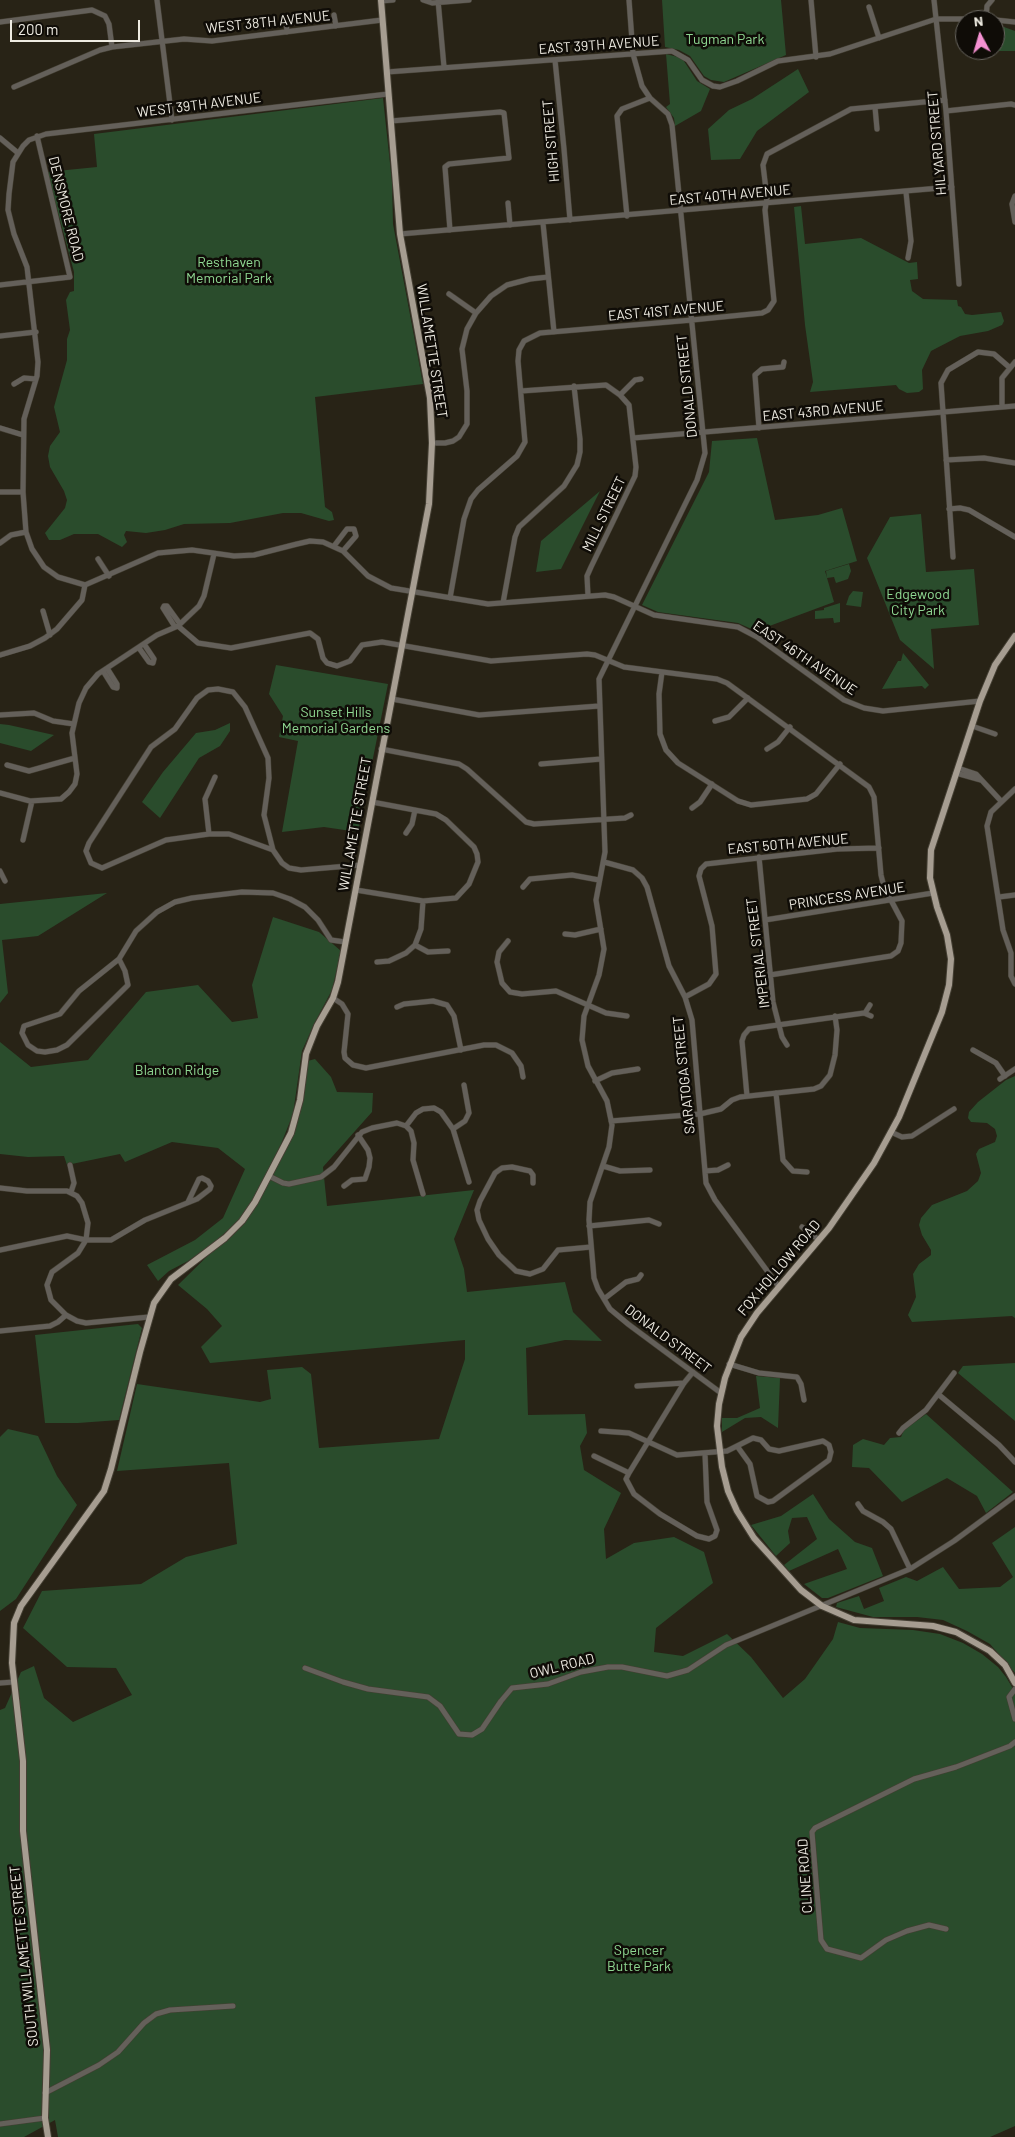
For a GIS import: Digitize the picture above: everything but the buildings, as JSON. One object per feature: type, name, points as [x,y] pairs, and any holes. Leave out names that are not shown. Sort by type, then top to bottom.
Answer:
[{"type":"main road","name":"WILLAMETTE STREET","points":[[132,1385],[154,1303],[171,1279],[238,1226],[255,1202],[291,1133],[296,1118],[304,1062],[310,1040],[333,998],[338,982],[429,504],[432,443],[430,398],[400,234],[381,1]]},
{"type":"main road","name":"FOX HOLLOW ROAD","points":[[1015,636],[995,665],[980,701],[931,850],[930,878],[933,894],[950,947],[949,984],[942,1012],[899,1117],[860,1184],[819,1240],[747,1326],[729,1364],[721,1393],[717,1426],[719,1452],[728,1491],[737,1511],[754,1538],[801,1590],[822,1606],[854,1620],[933,1626],[956,1632],[990,1651],[1005,1665],[1015,1683]]},
{"type":"main road","name":"SOUTH WILLAMETTE STREET","points":[[48,2137],[45,2118],[47,2050],[24,1840],[23,1761],[12,1663],[14,1623],[21,1606],[104,1490],[112,1469],[132,1385]]},
{"type":"street","points":[[157,0],[172,120]]},
{"type":"street","points":[[381,1],[393,0]]},
{"type":"street","points":[[424,0],[432,3],[438,1],[469,0]]},
{"type":"street","name":"DONALD STREET","points":[[629,0],[633,54],[642,86],[650,98],[661,107],[670,119],[705,453],[697,480],[599,679],[604,862],[596,900],[604,944],[603,964],[587,1005],[582,1040],[588,1066],[606,1101],[611,1121],[611,1135],[603,1166],[590,1202],[589,1226],[594,1278],[610,1309],[721,1393]]},
{"type":"street","points":[[811,0],[816,57]]},
{"type":"street","name":"HILYARD STREET","points":[[934,0],[945,100],[959,284]]},
{"type":"street","points":[[438,1],[444,67]]},
{"type":"street","points":[[869,7],[879,38]]},
{"type":"street","points":[[0,22],[92,10],[105,16],[109,24],[112,47]]},
{"type":"street","points":[[334,15],[336,26]]},
{"type":"street","name":"EAST 39TH AVENUE","points":[[387,72],[666,51],[677,52],[688,60],[702,80],[713,86],[720,87],[778,61],[816,57],[844,50],[936,19],[955,19]]},
{"type":"street","name":"WEST 38TH AVENUE","points":[[14,87],[100,50],[112,47],[184,39],[212,41],[382,20]]},
{"type":"street","points":[[286,22],[287,32]]},
{"type":"street","name":"HIGH STREET","points":[[554,60],[570,220]]},
{"type":"street","name":"WEST 39TH AVENUE","points":[[38,136],[388,94]]},
{"type":"street","points":[[627,216],[617,116],[622,109],[650,98]]},
{"type":"street","points":[[766,203],[764,158],[771,152],[846,111],[945,100]]},
{"type":"street","points":[[946,112],[1014,104]]},
{"type":"street","points":[[875,107],[877,130]]},
{"type":"street","points":[[391,121],[503,113],[508,158],[449,164],[445,167],[450,230]]},
{"type":"street","points":[[0,655],[30,646],[50,634],[82,600],[85,585],[58,577],[44,567],[32,549],[26,532],[22,492],[22,435],[26,412],[36,379],[38,362],[36,332],[25,258],[14,234],[8,210],[13,162],[29,140],[38,136]]},
{"type":"street","name":"DENSMORE ROAD","points":[[29,282],[70,277],[70,269],[38,136]]},
{"type":"street","points":[[0,138],[18,153]]},
{"type":"street","name":"EAST 40TH AVENUE","points":[[400,234],[952,188]]},
{"type":"street","points":[[906,192],[911,241],[908,258]]},
{"type":"street","points":[[1015,196],[1012,204],[1015,222]]},
{"type":"street","points":[[508,203],[510,225]]},
{"type":"street","name":"EAST 41ST AVENUE","points":[[450,598],[464,519],[471,499],[478,490],[517,456],[525,442],[518,361],[520,347],[531,336],[554,332],[762,313],[768,310],[774,301],[766,203]]},
{"type":"street","points":[[543,223],[554,332]]},
{"type":"street","points":[[432,443],[453,441],[459,437],[467,424],[467,391],[462,350],[467,329],[476,312],[491,296],[507,285],[548,277]]},
{"type":"street","points":[[0,285],[29,282]]},
{"type":"street","points":[[449,294],[476,312]]},
{"type":"street","points":[[0,336],[36,332]]},
{"type":"street","points":[[953,557],[941,383],[945,374],[952,368],[974,354],[983,351],[994,354],[1009,367]]},
{"type":"street","points":[[760,428],[755,375],[762,369],[783,366],[784,362]]},
{"type":"street","points":[[1002,407],[1001,382],[1004,373],[1015,362]]},
{"type":"street","points":[[14,384],[24,378],[36,379]]},
{"type":"street","points":[[521,391],[606,384],[620,395],[635,380],[641,379]]},
{"type":"street","points":[[503,603],[515,537],[519,527],[564,486],[577,464],[580,452],[580,439],[574,386]]},
{"type":"street","name":"MILL STREET","points":[[588,596],[587,576],[635,476],[636,467],[629,405],[620,395]]},
{"type":"street","name":"EAST 43RD AVENUE","points":[[633,438],[1015,406]]},
{"type":"street","points":[[0,428],[22,435]]},
{"type":"street","points":[[946,460],[984,458],[1015,463]]},
{"type":"street","points":[[0,492],[22,492]]},
{"type":"street","points":[[949,509],[960,508],[969,510],[1015,537]]},
{"type":"street","points":[[334,546],[347,529],[354,529],[356,536],[343,551]]},
{"type":"street","points":[[0,543],[11,536],[26,532]]},
{"type":"street","name":"EAST 46TH AVENUE","points":[[85,585],[158,553],[192,550],[214,554],[254,555],[310,541],[334,546],[343,551],[356,566],[378,582],[391,588],[488,604],[588,596],[614,596],[654,615],[726,624],[748,631],[844,700],[864,708],[883,711],[980,701]]},
{"type":"street","points":[[0,793],[32,800],[60,798],[69,792],[75,784],[77,774],[72,732],[79,704],[86,688],[105,670],[141,646],[178,625],[199,606],[204,596],[214,554]]},
{"type":"street","points":[[98,559],[109,576]]},
{"type":"street","points":[[43,611],[50,634]]},
{"type":"street","points":[[178,625],[198,642],[231,648],[310,633],[318,639],[325,661],[337,666],[350,662],[358,648],[365,644],[382,642],[482,661],[587,654],[627,668],[720,680],[790,727],[867,784],[872,790],[881,875],[884,887],[899,912],[903,928],[898,951],[891,956],[770,975]]},
{"type":"street","points":[[662,672],[659,694],[660,734],[664,746],[678,763],[746,804],[803,800],[816,794],[840,764]]},
{"type":"street","points":[[272,850],[230,834],[208,834],[166,840],[105,868],[96,867],[87,857],[86,850],[151,747],[176,729],[197,698],[208,690],[218,689],[233,692],[245,707],[268,758],[264,814],[272,850],[282,863],[293,869],[360,865]]},
{"type":"street","points":[[392,698],[479,715],[599,706]]},
{"type":"street","points":[[716,721],[729,717],[748,698]]},
{"type":"street","points":[[0,715],[34,713],[53,721],[74,724]]},
{"type":"street","points":[[972,726],[995,734]]},
{"type":"street","points":[[767,749],[778,742],[790,727]]},
{"type":"street","points":[[382,749],[459,764],[467,768],[526,822],[534,824],[604,820],[627,818],[631,815]]},
{"type":"street","points":[[7,765],[29,771],[75,758]]},
{"type":"street","points":[[541,764],[602,760]]},
{"type":"street","points":[[957,770],[974,774],[1001,801]]},
{"type":"street","points":[[208,834],[206,799],[215,777]]},
{"type":"street","points":[[692,808],[700,802],[712,784]]},
{"type":"street","points":[[1015,789],[991,812],[987,826],[1004,930],[1011,953],[1011,976],[1015,984]]},
{"type":"street","points":[[23,840],[32,800]]},
{"type":"street","points":[[356,890],[423,901],[456,898],[463,892],[475,869],[478,854],[469,841],[446,820],[436,814],[372,802]]},
{"type":"street","points":[[406,833],[412,824],[415,810]]},
{"type":"street","points":[[260,845],[269,845],[269,837]]},
{"type":"street","name":"EAST 50TH AVENUE","points":[[685,998],[709,984],[716,974],[712,926],[699,880],[701,869],[706,864],[837,849],[879,848]]},
{"type":"street","name":"IMPERIAL STREET","points":[[759,857],[773,1002],[782,1037],[786,1045]]},
{"type":"street","name":"SARATOGA STREET","points":[[604,862],[633,870],[645,882],[669,966],[685,998],[692,1020],[705,1171],[709,1191],[779,1286]]},
{"type":"street","points":[[0,871],[4,881]]},
{"type":"street","points":[[523,887],[530,879],[572,874],[599,880]]},
{"type":"street","points":[[119,960],[125,971],[128,985],[65,1046],[50,1051],[33,1049],[25,1041],[22,1031],[23,1026],[60,1014],[81,989],[119,960],[136,930],[167,906],[192,898],[242,892],[273,893],[299,903],[318,920],[331,940],[345,942]]},
{"type":"street","name":"PRINCESS AVENUE","points":[[765,920],[933,894]]},
{"type":"street","points":[[999,897],[1015,895]]},
{"type":"street","points":[[377,962],[390,961],[406,953],[415,945],[421,929],[423,901]]},
{"type":"street","points":[[565,934],[575,935],[601,929]]},
{"type":"street","points":[[508,941],[499,952],[497,958],[500,980],[507,990],[518,994],[556,991],[606,1013],[627,1016]]},
{"type":"street","points":[[415,945],[428,952],[448,951]]},
{"type":"street","points":[[333,998],[342,1004],[348,1014],[344,1052],[348,1062],[352,1065],[366,1068],[496,1045],[505,1048],[517,1060],[523,1076]]},
{"type":"street","points":[[397,1007],[433,1001],[440,1001],[446,1004],[454,1016],[461,1050]]},
{"type":"street","points":[[747,1096],[742,1038],[746,1032],[754,1027],[835,1016],[868,1014],[870,1005]]},
{"type":"street","points":[[611,1121],[700,1114],[714,1111],[732,1100],[747,1096],[814,1089],[826,1082],[830,1076],[836,1046],[837,1030],[835,1016]]},
{"type":"street","points":[[973,1050],[996,1063],[1006,1076]]},
{"type":"street","points":[[595,1081],[612,1073],[638,1069]]},
{"type":"street","points":[[1000,1079],[1015,1069]]},
{"type":"street","points":[[453,1129],[465,1121],[469,1114],[464,1085]]},
{"type":"street","points":[[776,1093],[783,1160],[793,1171],[807,1172]]},
{"type":"street","points":[[406,1126],[419,1110],[430,1108],[441,1112],[453,1129],[469,1182]]},
{"type":"street","points":[[891,1132],[902,1137],[912,1136],[954,1110]]},
{"type":"street","points":[[269,1176],[289,1184],[321,1177],[334,1167],[358,1135],[372,1128],[390,1124],[406,1126],[411,1131],[414,1143],[413,1160],[423,1194]]},
{"type":"street","points":[[344,1186],[352,1180],[365,1179],[370,1162],[368,1150],[358,1135]]},
{"type":"street","points":[[70,1165],[74,1182],[71,1192]]},
{"type":"street","points":[[705,1171],[718,1170],[728,1165]]},
{"type":"street","points":[[603,1166],[620,1171],[650,1170]]},
{"type":"street","points":[[533,1183],[534,1177],[530,1171],[512,1167],[499,1169],[495,1173],[478,1206],[478,1220],[499,1255],[520,1273],[530,1274],[539,1272],[558,1250],[591,1247]]},
{"type":"street","points":[[0,1250],[67,1236],[86,1240],[111,1240],[144,1220],[188,1202],[208,1192],[211,1186],[208,1181],[202,1178],[199,1179],[188,1202]]},
{"type":"street","points":[[0,1188],[71,1192],[80,1200],[84,1207],[88,1228],[86,1240],[81,1250],[55,1270],[48,1278],[48,1296],[66,1315],[86,1323],[149,1317]]},
{"type":"street","points":[[589,1226],[649,1220],[659,1224]]},
{"type":"street","points":[[802,1227],[819,1240]]},
{"type":"street","name":"DONALD STREET","points":[[604,1299],[626,1282],[638,1279],[641,1274]]},
{"type":"street","points":[[0,1331],[50,1326],[66,1315]]},
{"type":"street","points":[[729,1364],[759,1374],[797,1377],[801,1384],[804,1400]]},
{"type":"street","points":[[693,1372],[647,1442],[626,1480],[634,1494],[660,1514],[697,1536],[709,1539],[714,1536],[717,1530],[707,1502],[705,1454]]},
{"type":"street","points":[[899,1433],[926,1410],[954,1373]]},
{"type":"street","points":[[637,1386],[684,1383]]},
{"type":"street","points":[[938,1394],[1015,1462]]},
{"type":"street","points":[[601,1431],[628,1433],[677,1455],[705,1454],[732,1450],[737,1446],[748,1439],[757,1438],[770,1448],[779,1451],[820,1440],[827,1442],[830,1446],[831,1456],[829,1460],[768,1502],[756,1496],[750,1464],[737,1446]]},
{"type":"street","points":[[594,1456],[629,1473]]},
{"type":"street","points":[[822,1606],[910,1569],[952,1542],[1015,1496]]},
{"type":"street","points":[[858,1504],[863,1511],[892,1529],[910,1569]]},
{"type":"street","name":"OWL ROAD","points":[[305,1668],[368,1689],[428,1697],[440,1706],[459,1734],[472,1735],[482,1729],[512,1688],[548,1684],[581,1672],[608,1667],[622,1667],[659,1675],[677,1674],[688,1670],[726,1645],[822,1606]]},
{"type":"street","points":[[0,1683],[14,1682]]},
{"type":"street","points":[[1015,1689],[1009,1697],[1015,1719]]},
{"type":"street","name":"CLINE ROAD","points":[[946,1929],[929,1925],[907,1931],[886,1940],[861,1958],[827,1950],[821,1940],[812,1832],[816,1828],[914,1779],[956,1767],[1010,1746],[1015,1742]]},
{"type":"street","points":[[45,2093],[99,2065],[118,2052],[144,2023],[156,2014],[170,2010],[233,2006]]},
{"type":"street","points":[[0,2124],[45,2118]]},
{"type":"green space","name":"Tugman Park","points":[[662,0],[781,0],[786,55],[724,82],[711,80],[704,76],[690,56],[679,50],[665,47]]},
{"type":"green space","points":[[1005,27],[1015,31],[1015,51],[1005,51]]},
{"type":"green space","name":"Tugman Park","points":[[666,54],[682,58],[697,81],[710,89],[701,111],[675,126],[674,118],[666,107],[670,104]]},
{"type":"green space","points":[[798,69],[809,92],[757,131],[740,159],[711,160],[708,129],[729,110],[752,99]]},
{"type":"green space","name":"Resthaven Memorial Park","points":[[383,98],[392,182],[393,224],[423,384],[315,397],[325,507],[332,512],[334,520],[329,521],[301,513],[283,513],[230,523],[184,524],[146,533],[126,531],[124,535],[127,542],[122,547],[98,534],[74,534],[60,540],[49,540],[45,533],[65,508],[67,500],[50,467],[48,456],[50,446],[60,432],[54,407],[67,360],[67,339],[70,330],[66,300],[70,292],[74,291],[74,272],[47,172],[97,167],[94,134]]},
{"type":"green space","points":[[801,206],[805,244],[861,238],[909,263],[917,262],[918,279],[910,280],[912,291],[923,299],[957,300],[958,306],[961,307],[965,314],[1001,312],[1004,321],[1002,325],[988,331],[960,336],[931,351],[922,370],[923,389],[919,392],[907,393],[896,385],[810,392],[813,382],[805,325],[794,207]]},
{"type":"green space","points":[[757,438],[775,520],[818,515],[842,508],[857,561],[825,571],[834,602],[756,631],[738,623],[658,612],[642,605],[709,472],[712,441]]},
{"type":"green space","points":[[600,491],[561,569],[536,572],[541,541]]},
{"type":"green space","name":"Edgewood City Park","points":[[921,514],[926,572],[974,569],[979,625],[931,629],[934,669],[900,640],[867,558],[890,517]]},
{"type":"green space","points":[[849,564],[851,571],[848,579],[836,583],[834,577],[827,578],[826,571]]},
{"type":"green space","points":[[853,591],[863,592],[861,607],[846,605]]},
{"type":"green space","points":[[840,603],[840,622],[834,623],[833,618],[815,619],[815,611],[824,610],[824,608]]},
{"type":"green space","points":[[903,653],[929,685],[925,689],[922,686],[882,689],[898,661],[901,661]]},
{"type":"green space","name":"Sunset Hills Memorial Gardens","points":[[276,665],[388,684],[358,832],[324,827],[282,832],[298,741],[279,737],[283,716],[269,694]]},
{"type":"green space","points":[[230,723],[230,731],[220,746],[199,758],[160,818],[142,802],[163,772],[196,733],[215,730]]},
{"type":"green space","points":[[0,724],[54,735],[31,751],[0,743]]},
{"type":"green space","points":[[107,893],[38,936],[2,940],[8,993],[0,1003],[0,904]]},
{"type":"green space","name":"Blanton Ridge","points":[[273,917],[319,932],[341,951],[332,990],[302,1051],[293,1114],[281,1144],[242,1218],[211,1245],[169,1271],[158,1281],[147,1265],[195,1240],[223,1218],[245,1169],[218,1148],[172,1142],[125,1162],[120,1154],[67,1165],[64,1156],[28,1157],[0,1154],[0,1042],[31,1067],[88,1060],[146,992],[198,985],[232,1022],[258,1018],[252,985]]},
{"type":"green space","name":"Spencer Butte Park","points":[[315,1059],[331,1077],[337,1092],[373,1093],[372,1112],[323,1167],[327,1206],[474,1190],[454,1239],[464,1269],[467,1292],[565,1282],[573,1312],[602,1341],[565,1340],[526,1348],[528,1415],[585,1414],[587,1433],[580,1446],[584,1470],[621,1493],[604,1529],[606,1559],[634,1543],[674,1537],[704,1552],[713,1583],[656,1628],[654,1652],[683,1656],[727,1634],[751,1657],[783,1698],[805,1679],[833,1639],[838,1622],[860,1628],[913,1630],[940,1634],[963,1643],[982,1654],[998,1667],[1006,1677],[1015,1692],[1015,2126],[990,2137],[58,2137],[55,2120],[24,2137],[0,2137],[0,1710],[5,1708],[21,1672],[34,1666],[44,1698],[73,1722],[132,1695],[116,1668],[67,1667],[23,1628],[42,1591],[141,1584],[186,1557],[237,1544],[229,1463],[117,1471],[137,1384],[260,1402],[271,1399],[267,1370],[302,1367],[311,1374],[319,1448],[439,1439],[465,1359],[465,1340],[210,1363],[201,1347],[222,1326],[207,1309],[178,1285],[238,1226],[291,1133],[304,1062]]},
{"type":"green space","points":[[1015,1076],[1015,1318],[1012,1316],[912,1322],[908,1315],[916,1297],[913,1274],[919,1264],[931,1255],[931,1250],[922,1235],[919,1225],[921,1218],[932,1205],[967,1191],[978,1181],[981,1173],[976,1154],[979,1149],[995,1142],[997,1136],[995,1129],[987,1123],[971,1122],[968,1118],[969,1112],[978,1102],[1006,1080]]},
{"type":"green space","points":[[138,1324],[142,1328],[119,1420],[45,1423],[35,1335]]},
{"type":"green space","points":[[1015,1363],[1015,1421],[958,1373],[963,1366]]},
{"type":"green space","points":[[756,1376],[780,1378],[778,1428],[761,1417],[745,1418],[722,1432],[722,1418],[737,1418],[760,1408]]},
{"type":"green space","points":[[926,1414],[1013,1492],[986,1513],[977,1496],[947,1478],[902,1502],[869,1468],[852,1467],[853,1445],[863,1439],[884,1445],[890,1438],[901,1437],[904,1430]]},
{"type":"green space","points":[[8,1429],[38,1436],[57,1476],[77,1505],[16,1599],[0,1611],[0,1437]]},
{"type":"green space","points":[[813,1494],[829,1519],[855,1542],[872,1548],[883,1576],[828,1598],[822,1598],[804,1584],[847,1569],[838,1549],[789,1571],[784,1565],[817,1539],[807,1517],[792,1518],[788,1531],[790,1543],[776,1556],[751,1525],[781,1516]]},
{"type":"green space","points":[[1015,1527],[1015,1673],[990,1644],[943,1620],[917,1617],[873,1617],[836,1607],[837,1603],[859,1596],[864,1609],[884,1601],[879,1588],[906,1577],[917,1581],[943,1567],[959,1589],[1000,1587],[1013,1577],[992,1543]]}]
